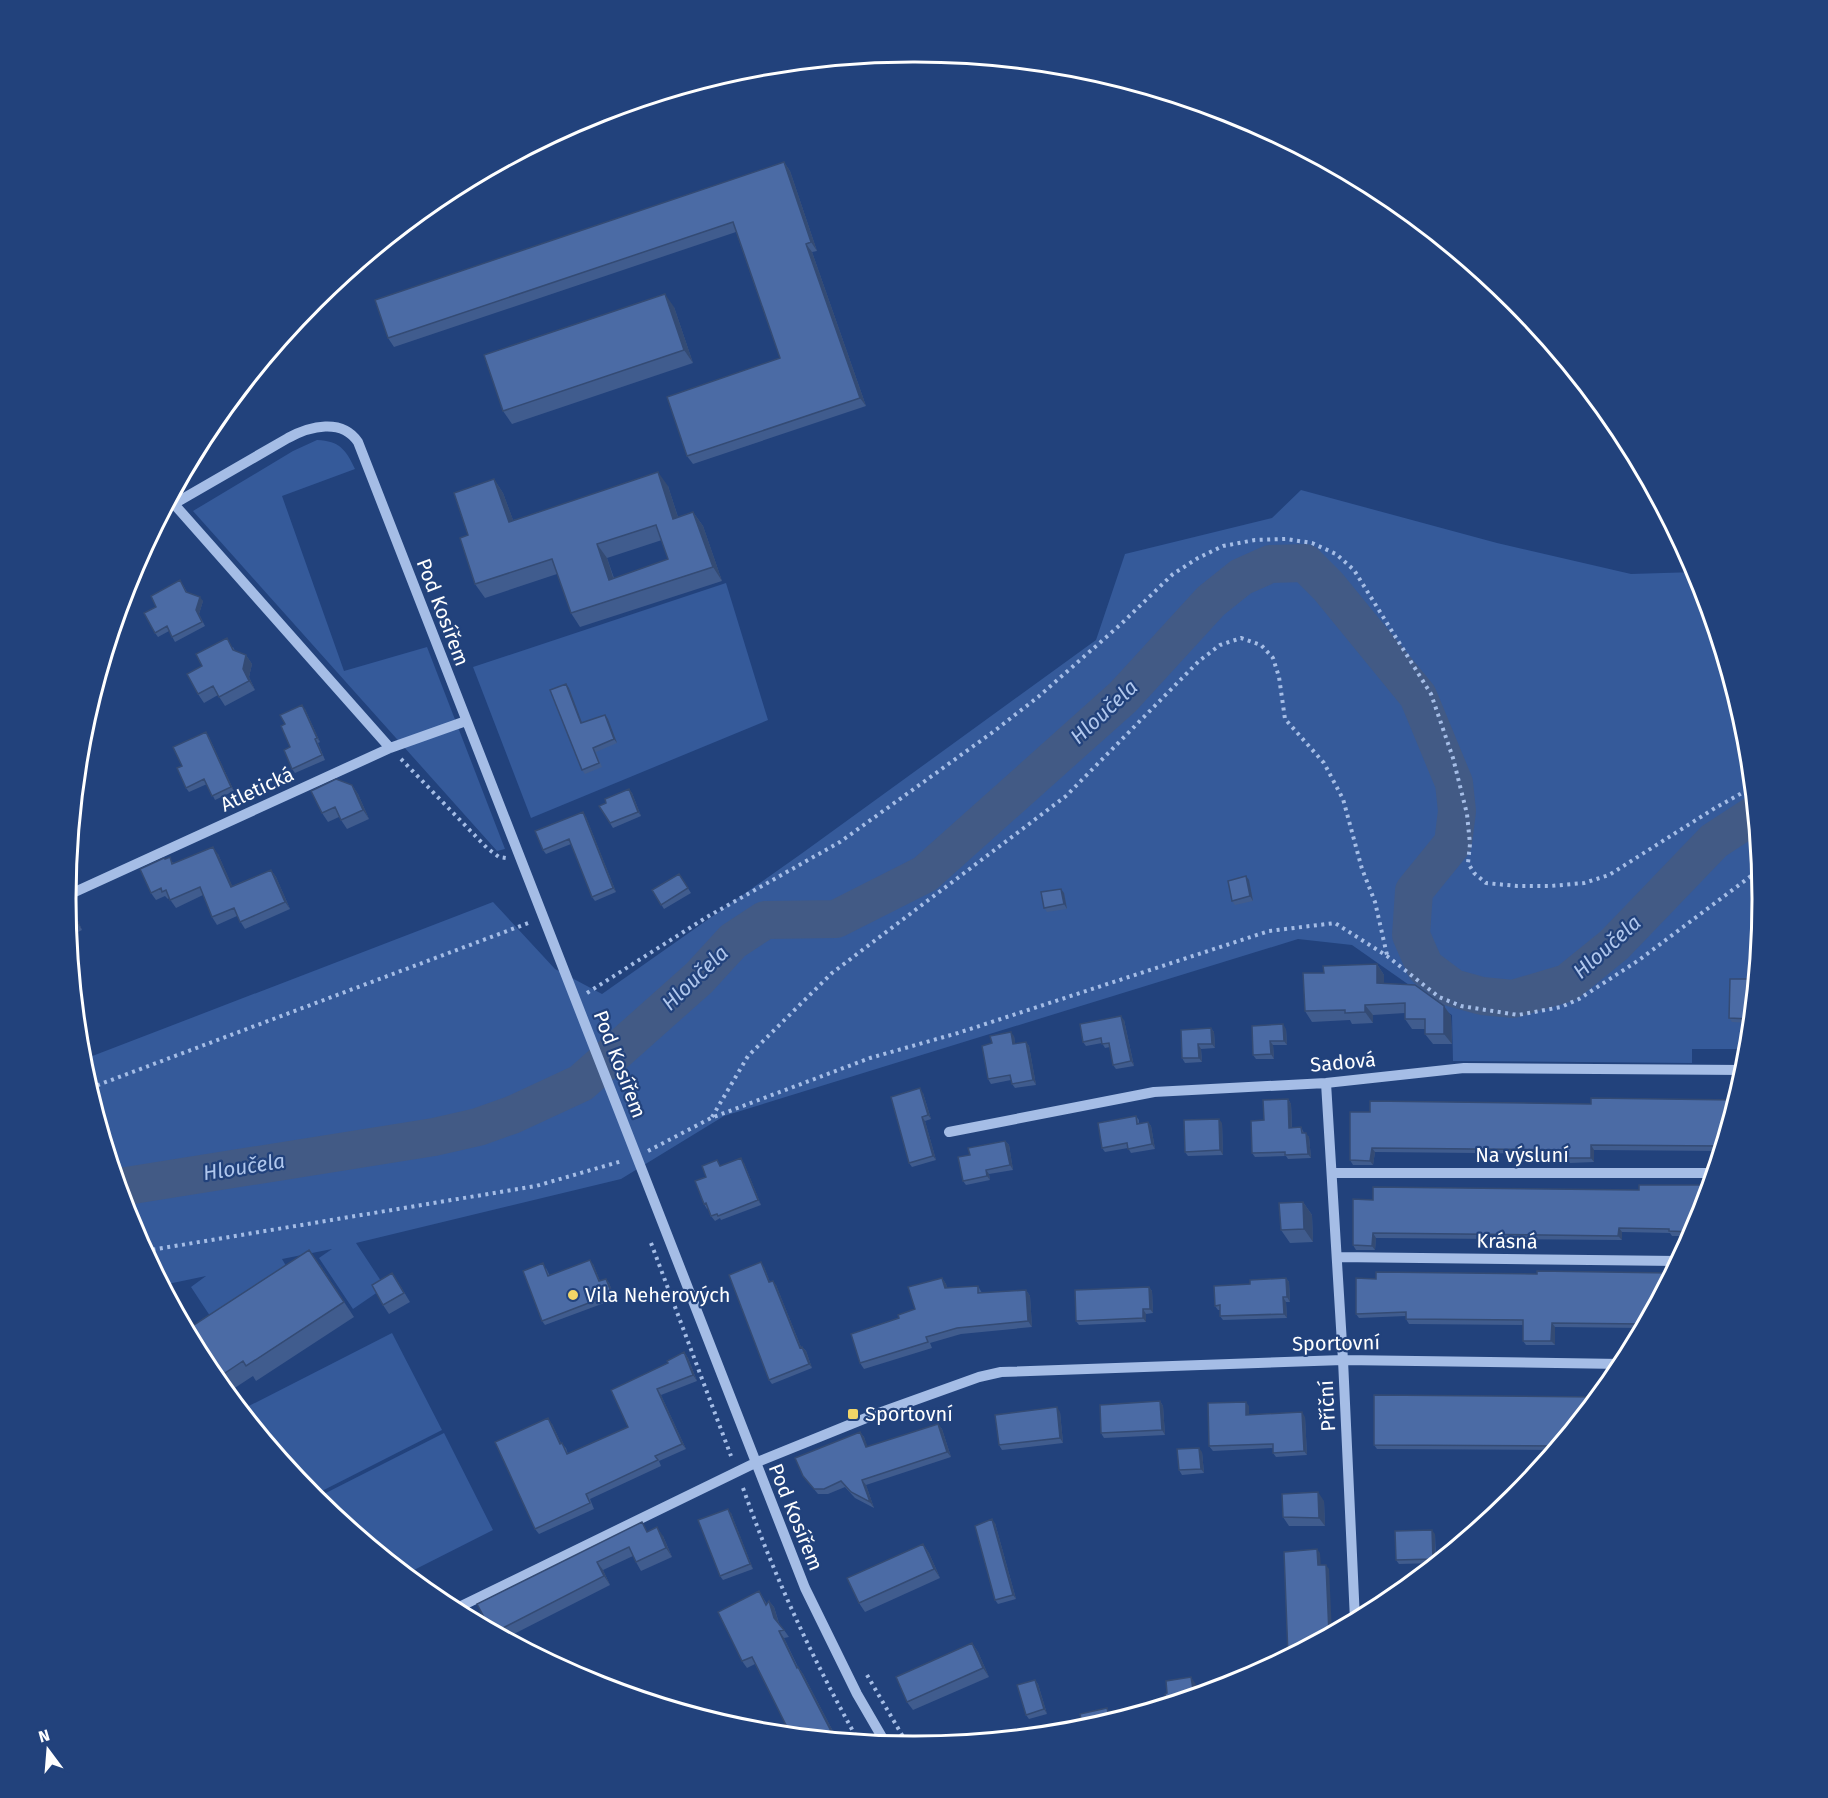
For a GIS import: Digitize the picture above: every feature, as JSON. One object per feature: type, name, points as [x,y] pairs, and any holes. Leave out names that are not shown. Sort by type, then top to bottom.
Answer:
[{"type":"street","name":"Pod Kosířem","points":[[177,502],[308,429],[329,426],[347,430],[358,442],[805,1588],[826,1634],[881,1735]]},
{"type":"street","points":[[173,510],[390,748]]},
{"type":"street","name":"Atletická","points":[[76,892],[390,748],[466,721]]},
{"type":"street","name":"Sadová","points":[[949,1132],[1154,1092],[1326,1083],[1464,1068],[1733,1070]]},
{"type":"street","name":"Příční","points":[[1326,1083],[1343,1360],[1355,1610]]},
{"type":"street","name":"Na výsluní","points":[[1332,1173],[1705,1173]]},
{"type":"street","name":"Krásná","points":[[1337,1257],[1669,1261]]},
{"type":"street","name":"Sportovní","points":[[464,1605],[755,1463],[876,1414],[979,1377],[1001,1372],[1343,1360],[1610,1364]]},
{"type":"path","points":[[576,1000],[707,917],[840,842],[1038,697],[1173,574],[1197,558],[1223,546],[1255,540],[1286,539],[1312,543],[1336,554],[1354,570],[1431,694],[1453,758],[1467,814],[1470,844],[1468,863],[1474,873],[1486,883],[1551,886],[1584,883],[1609,875],[1715,808],[1744,793]]},
{"type":"path","points":[[711,1118],[748,1056],[832,973],[1065,796],[1199,661],[1220,645],[1241,638],[1261,645],[1273,658],[1279,677],[1285,718],[1324,763],[1343,799],[1362,869],[1375,903],[1387,956]]},
{"type":"path","points":[[390,748],[493,854],[508,858],[520,856]]},
{"type":"path","points":[[154,1249],[536,1186],[637,1157],[711,1118],[870,1058],[958,1033],[1269,931],[1335,923],[1387,956],[1439,997],[1461,1006],[1518,1015],[1561,1007],[1579,999],[1639,960],[1751,876]]},
{"type":"path","points":[[98,1085],[543,917]]},
{"type":"path","points":[[650,1238],[731,1456]]},
{"type":"path","points":[[742,1488],[781,1589],[807,1646],[855,1735]]},
{"type":"path","points":[[865,1671],[903,1736]]},
{"type":"shaded area","points":[[317,440],[331,442],[341,448],[355,469],[282,496],[344,671],[427,647],[505,849],[497,851],[193,511],[293,451]]},
{"type":"shaded area","points":[[1301,490],[1497,543],[1631,574],[1685,572],[1707,630],[1723,682],[1744,790],[1750,844],[1752,899],[1750,954],[1737,1049],[1692,1049],[1692,1063],[1453,1061],[1452,1015],[1352,945],[1298,939],[724,1116],[621,1179],[356,1243],[385,1287],[353,1309],[319,1258],[332,1249],[282,1259],[292,1276],[216,1325],[191,1287],[206,1276],[171,1283],[140,1219],[121,1168],[105,1116],[92,1056],[493,902],[555,969],[602,994],[801,854],[1096,640],[1125,554],[1272,518]]},
{"type":"shaded area","points":[[726,583],[768,720],[531,818],[473,667]]},
{"type":"shaded area","points":[[392,1333],[442,1430],[322,1491],[284,1451],[248,1406]]},
{"type":"shaded area","points":[[444,1433],[493,1530],[414,1570],[362,1529],[325,1494]]},
{"type":"building","points":[[784,162],[811,242],[806,244],[860,398],[687,456],[667,397],[780,358],[733,222],[388,338],[375,300]]},
{"type":"building","points":[[665,294],[684,350],[503,411],[484,355]]},
{"type":"building","points":[[658,472],[673,519],[693,512],[713,567],[571,613],[552,559],[475,584],[460,538],[468,535],[454,493],[494,479],[509,522]],"holes":[[[656,525],[668,559],[609,580],[597,544]]]},
{"type":"building","points":[[180,580],[186,592],[200,597],[196,610],[202,622],[172,637],[167,626],[155,633],[144,613],[156,607],[151,596]]},
{"type":"building","points":[[227,638],[233,650],[246,655],[243,669],[249,681],[219,697],[213,686],[198,694],[187,674],[202,666],[196,654]]},
{"type":"building","points":[[566,684],[581,723],[605,715],[614,739],[593,748],[599,763],[582,770],[550,690]]},
{"type":"building","points":[[302,705],[322,755],[292,769],[284,750],[290,747],[281,726],[285,724],[280,715]]},
{"type":"building","points":[[206,732],[231,787],[212,796],[204,779],[186,788],[177,768],[182,766],[173,747]]},
{"type":"building","points":[[336,779],[352,785],[363,810],[341,820],[335,807],[322,813],[311,791]]},
{"type":"building","points":[[629,789],[638,812],[610,823],[599,806],[606,803],[605,799]]},
{"type":"building","points":[[583,812],[613,888],[592,897],[569,839],[543,850],[535,831]]},
{"type":"building","points":[[213,847],[231,887],[271,870],[285,902],[240,922],[234,908],[212,917],[200,887],[170,900],[166,890],[162,892],[161,888],[151,893],[140,869],[170,857],[172,864]]},
{"type":"building","points":[[679,874],[688,888],[661,905],[652,890]]},
{"type":"building","points":[[1246,876],[1250,896],[1232,901],[1228,881]]},
{"type":"building","points":[[1061,889],[1064,904],[1044,908],[1041,892]]},
{"type":"building","points":[[1377,964],[1377,983],[1415,985],[1444,1006],[1444,1034],[1425,1034],[1425,1019],[1405,1019],[1405,1003],[1365,1005],[1365,1012],[1305,1011],[1303,973],[1324,973],[1323,966]]},
{"type":"building","points":[[1730,979],[1747,979],[1742,1019],[1729,1018]]},
{"type":"building","points":[[1121,1016],[1131,1061],[1113,1065],[1109,1043],[1102,1044],[1101,1038],[1083,1042],[1080,1024]]},
{"type":"building","points":[[1283,1024],[1284,1041],[1270,1041],[1271,1054],[1253,1055],[1252,1026]]},
{"type":"building","points":[[1211,1028],[1212,1044],[1198,1044],[1199,1058],[1182,1058],[1181,1030]]},
{"type":"building","points":[[1011,1032],[1013,1044],[1026,1042],[1033,1080],[1012,1084],[1010,1075],[988,1079],[982,1046],[992,1043],[990,1036]]},
{"type":"building","points":[[920,1088],[928,1115],[922,1117],[933,1156],[909,1163],[891,1097]]},
{"type":"building","points":[[1591,1098],[1727,1100],[1714,1146],[1591,1145],[1591,1158],[1567,1158],[1566,1150],[1372,1148],[1370,1161],[1350,1160],[1350,1112],[1370,1112],[1370,1101],[1591,1104]]},
{"type":"building","points":[[1288,1099],[1289,1128],[1301,1127],[1302,1133],[1306,1133],[1308,1154],[1252,1153],[1251,1121],[1264,1120],[1263,1100]]},
{"type":"building","points":[[1136,1116],[1137,1124],[1148,1122],[1152,1144],[1128,1149],[1127,1143],[1102,1148],[1098,1123]]},
{"type":"building","points":[[1219,1119],[1220,1150],[1185,1152],[1184,1120]]},
{"type":"building","points":[[1005,1141],[1010,1165],[986,1170],[987,1176],[963,1181],[958,1157],[970,1155],[968,1148]]},
{"type":"building","points":[[741,1158],[758,1200],[718,1216],[717,1214],[711,1216],[695,1181],[706,1177],[702,1166],[717,1160],[720,1166]]},
{"type":"building","points":[[1639,1185],[1701,1185],[1682,1232],[1669,1231],[1669,1229],[1619,1228],[1618,1236],[1373,1233],[1372,1246],[1353,1245],[1353,1199],[1373,1200],[1373,1187],[1639,1190]]},
{"type":"building","points":[[1303,1202],[1304,1229],[1281,1230],[1279,1203]]},
{"type":"building","points":[[309,1250],[344,1302],[246,1366],[243,1361],[225,1373],[194,1325]]},
{"type":"building","name":"Vila Neherových","points":[[590,1260],[599,1281],[606,1279],[612,1294],[542,1321],[523,1271],[543,1263],[548,1276]]},
{"type":"building","points":[[761,1262],[769,1282],[773,1281],[800,1348],[802,1347],[809,1364],[769,1380],[729,1275]]},
{"type":"building","points":[[1537,1271],[1663,1273],[1635,1324],[1552,1323],[1551,1341],[1523,1341],[1523,1320],[1406,1319],[1406,1312],[1356,1314],[1356,1278],[1376,1279],[1376,1272],[1537,1274]]},
{"type":"building","points":[[392,1273],[404,1293],[383,1305],[372,1285]]},
{"type":"building","points":[[942,1278],[945,1288],[978,1286],[978,1293],[1026,1290],[1028,1321],[957,1328],[926,1337],[928,1342],[860,1363],[851,1334],[899,1318],[898,1315],[915,1309],[908,1287]]},
{"type":"building","points":[[1286,1278],[1287,1297],[1283,1297],[1284,1314],[1220,1316],[1220,1305],[1215,1306],[1214,1286],[1250,1284],[1250,1280]]},
{"type":"building","points":[[1149,1287],[1150,1309],[1143,1309],[1143,1318],[1076,1321],[1075,1290]]},
{"type":"building","points":[[684,1352],[693,1375],[657,1389],[682,1444],[655,1456],[658,1460],[586,1494],[590,1503],[535,1529],[495,1442],[548,1418],[567,1454],[628,1427],[611,1390],[668,1363],[667,1361]]},
{"type":"building","points":[[1374,1395],[1587,1397],[1548,1446],[1374,1445]]},
{"type":"building","points":[[1160,1401],[1162,1430],[1101,1433],[1100,1405]]},
{"type":"building","points":[[1246,1402],[1246,1415],[1302,1412],[1304,1451],[1273,1453],[1273,1444],[1209,1446],[1208,1403]]},
{"type":"building","points":[[1057,1407],[1060,1438],[999,1445],[995,1415]]},
{"type":"building","points":[[938,1424],[947,1452],[862,1480],[870,1502],[851,1492],[841,1481],[824,1489],[814,1489],[803,1476],[795,1458],[860,1432],[866,1447]]},
{"type":"building","points":[[1199,1448],[1201,1469],[1179,1470],[1177,1449]]},
{"type":"building","points":[[1318,1492],[1319,1518],[1283,1517],[1282,1494]]},
{"type":"building","points":[[728,1509],[750,1564],[720,1576],[698,1520]]},
{"type":"building","points":[[992,1519],[1013,1595],[995,1600],[975,1526]]},
{"type":"building","points":[[642,1522],[647,1532],[657,1527],[666,1548],[636,1562],[629,1547],[597,1562],[604,1576],[503,1628],[484,1617],[477,1604]]},
{"type":"building","points":[[1432,1530],[1433,1556],[1429,1559],[1396,1560],[1395,1531]]},
{"type":"building","points":[[923,1544],[934,1569],[859,1603],[847,1578]]},
{"type":"building","points":[[1317,1549],[1318,1565],[1326,1565],[1329,1626],[1288,1648],[1284,1552]]},
{"type":"building","points":[[759,1591],[766,1605],[769,1601],[774,1618],[784,1630],[779,1631],[831,1732],[786,1726],[752,1657],[742,1661],[718,1612]]},
{"type":"building","points":[[972,1643],[983,1668],[907,1702],[896,1677]]},
{"type":"building","points":[[1191,1677],[1193,1688],[1165,1697],[1166,1681]]},
{"type":"building","points":[[1035,1680],[1044,1709],[1026,1715],[1017,1685]]},
{"type":"building","points":[[1134,1707],[1081,1719],[1080,1714],[1107,1708],[1108,1712]]},
{"type":"waterway","name":"Hloučela","points":[[128,1186],[434,1137],[478,1127],[512,1115],[581,1083],[699,978],[733,941],[765,920],[836,919],[925,874],[1123,697],[1211,601],[1241,577],[1270,564],[1305,563],[1328,586],[1418,696],[1454,783],[1457,811],[1453,843],[1414,891],[1411,935],[1425,967],[1453,988],[1482,996],[1513,999],[1567,983],[1614,945],[1714,841],[1747,819]]},
{"type":"place","name":"Vila Neherových","points":[[573,1295]]},
{"type":"place","name":"Sportovní","points":[[853,1414]]}]
